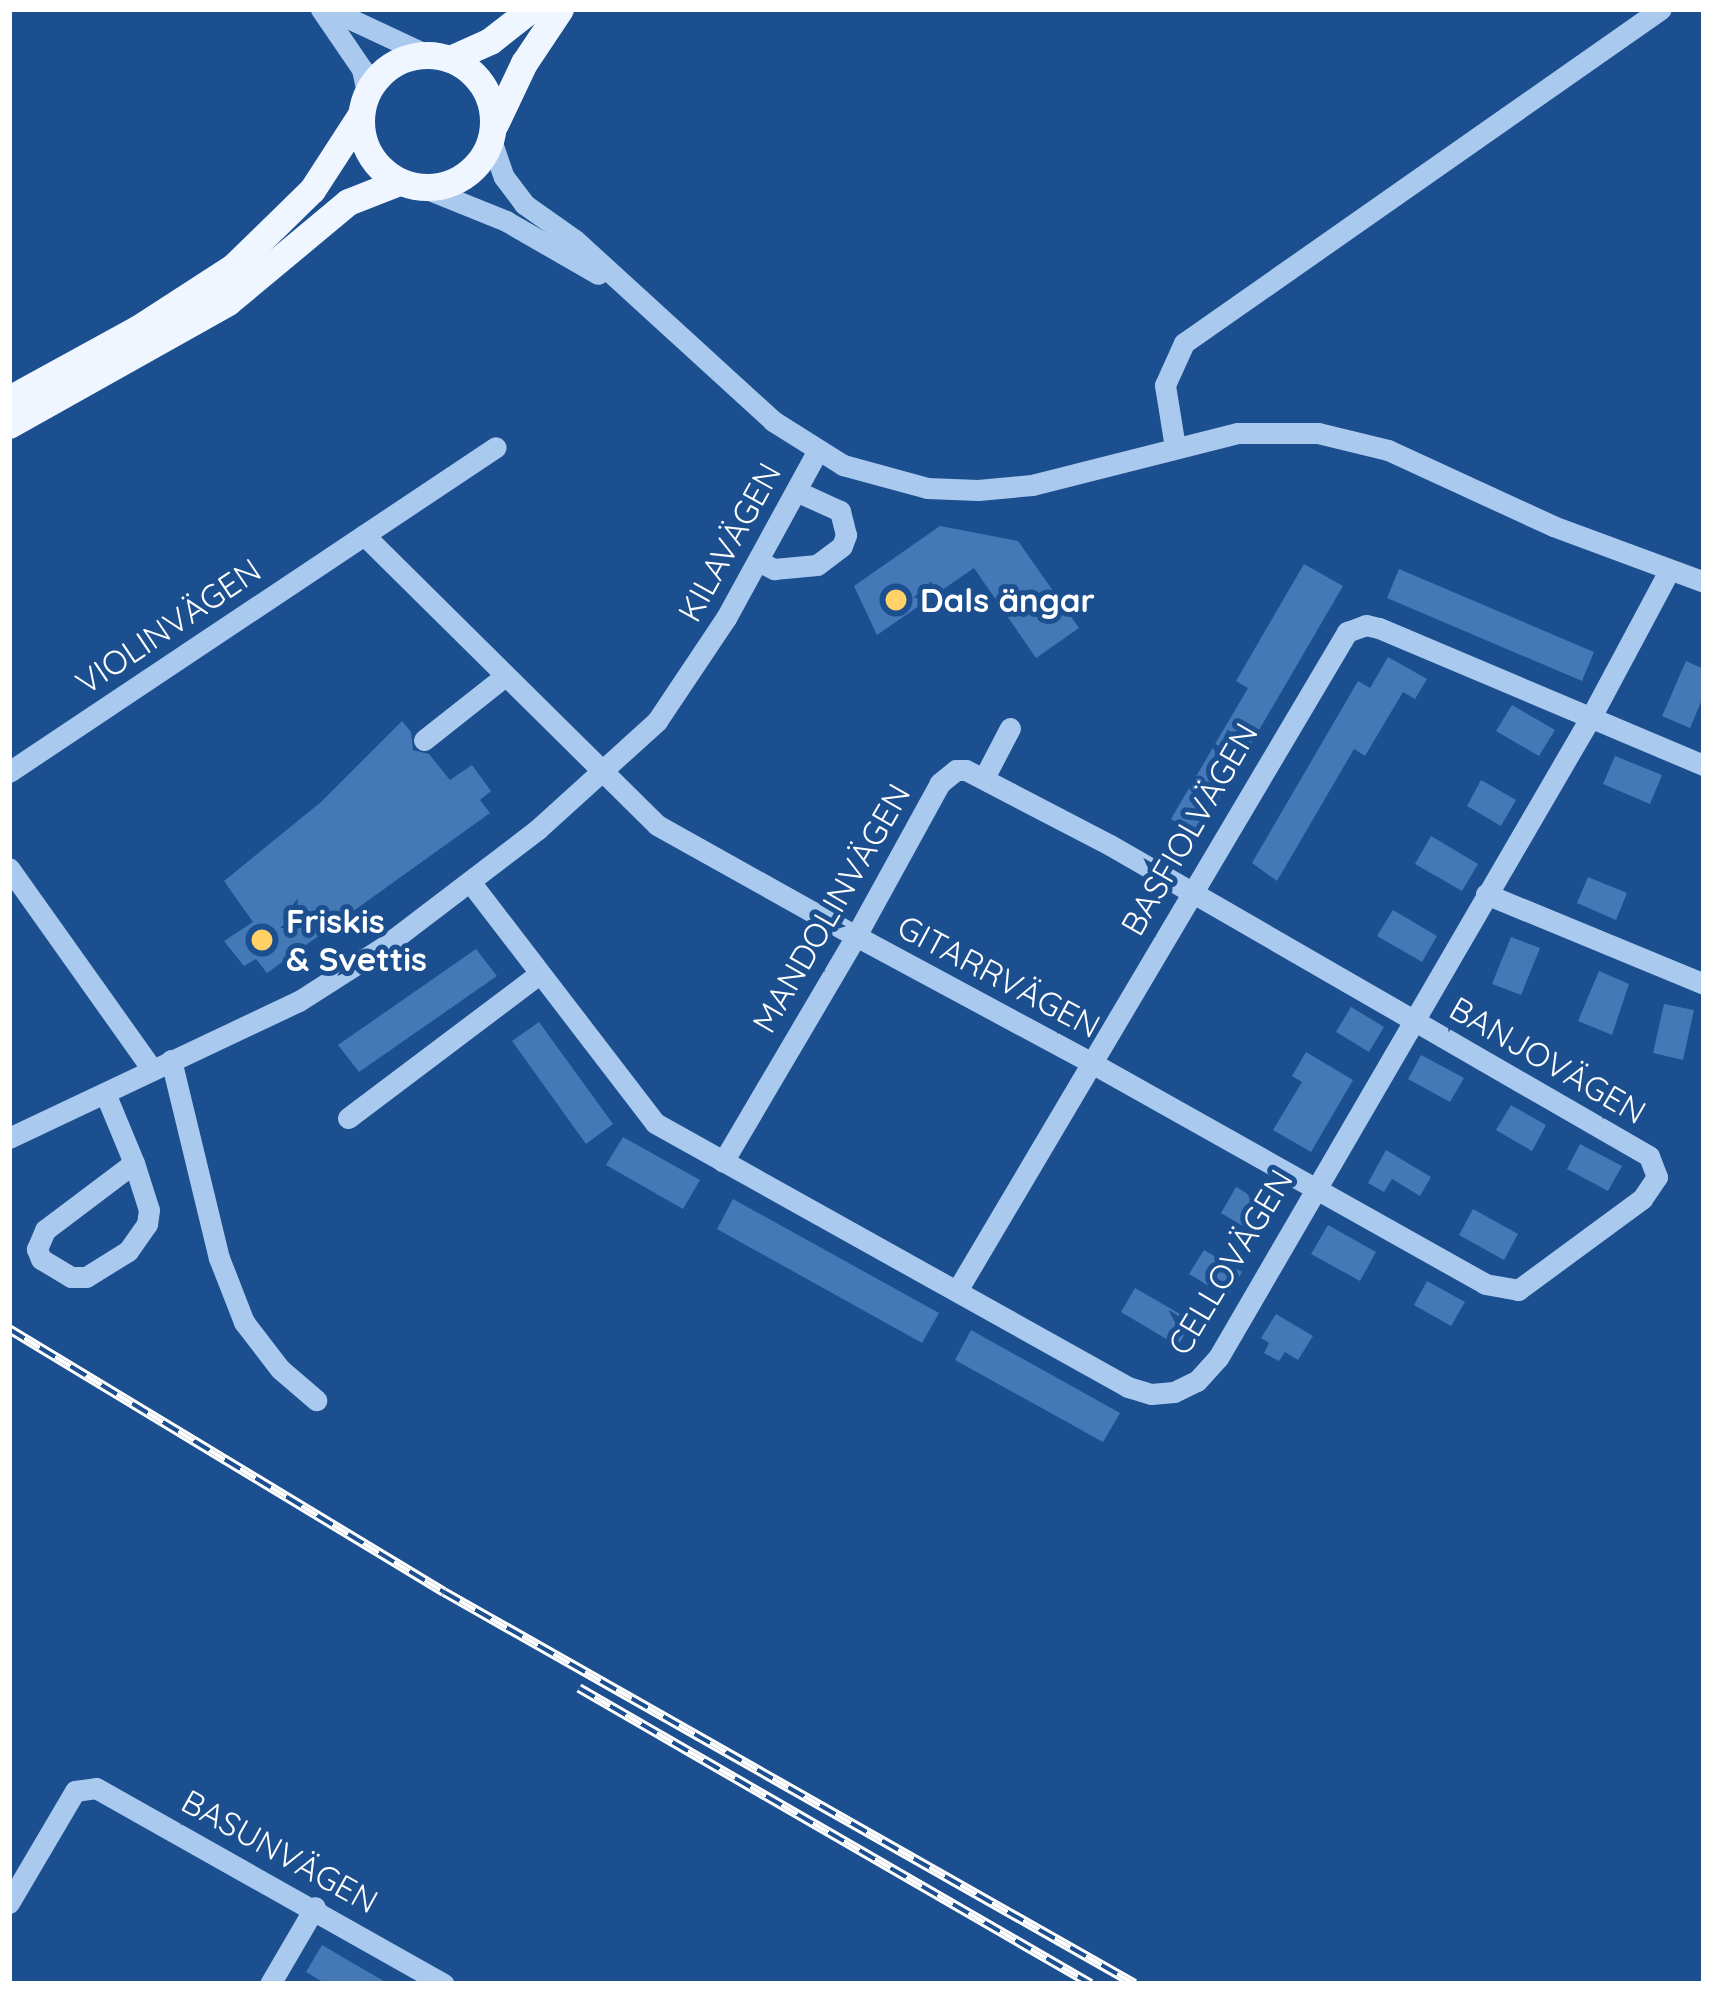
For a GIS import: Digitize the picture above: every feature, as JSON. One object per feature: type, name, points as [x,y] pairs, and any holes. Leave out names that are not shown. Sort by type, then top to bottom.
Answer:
[{"type":"main road","points":[[9,399],[137,329],[233,267],[312,190],[392,65],[490,41],[531,9]]},
{"type":"main road","points":[[9,424],[228,302],[349,202],[465,176],[492,134],[524,63],[560,9]]},
{"type":"main road","points":[[439,57],[474,74],[486,90],[492,134]]},
{"type":"main road","points":[[364,104],[370,155],[411,185]]},
{"type":"street","points":[[325,9],[439,57]]},
{"type":"street","points":[[325,9],[362,68],[364,104]]},
{"type":"street","points":[[1175,447],[1165,385],[1184,343],[1661,9]]},
{"type":"street","points":[[492,134],[504,177],[524,204],[574,240],[622,289],[773,421],[817,452]]},
{"type":"street","points":[[411,185],[518,226],[622,289]]},
{"type":"street","name":"KILAVÄGEN","points":[[9,1138],[298,1001],[471,883],[657,722],[758,561],[817,452],[886,480],[978,490],[1032,484],[1238,433],[1342,437],[1388,450],[1553,526],[1704,582]]},
{"type":"street","name":"VIOLINVÄGEN","points":[[9,772],[496,446]]},
{"type":"street","points":[[758,561],[774,569],[817,566],[842,546],[846,535],[840,511],[796,491]]},
{"type":"street","points":[[364,535],[601,772]]},
{"type":"street","name":"CELLOVÄGEN","points":[[471,883],[655,1123],[1128,1387],[1174,1392],[1197,1381],[1218,1358],[1592,715],[1670,571]]},
{"type":"street","name":"BASFIOLVÄGEN","points":[[958,1289],[1337,642],[1356,627],[1379,628],[1592,715]]},
{"type":"street","points":[[424,740],[505,676]]},
{"type":"street","points":[[1592,715],[1704,766]]},
{"type":"street","points":[[1010,728],[985,776],[1413,1020]]},
{"type":"street","name":"MANDOLINVÄGEN","points":[[723,1162],[940,783],[956,770],[985,776]]},
{"type":"street","name":"GITARRVÄGEN","points":[[601,772],[657,825],[1314,1188]]},
{"type":"street","points":[[9,868],[162,1065],[219,1258],[244,1322],[280,1369],[316,1400]]},
{"type":"street","points":[[1486,894],[1704,984]]},
{"type":"street","points":[[348,1118],[539,974]]},
{"type":"street","name":"BANJOVÄGEN","points":[[1314,1188],[1502,1290],[1518,1290],[1652,1189],[1657,1177],[1649,1156],[1413,1020]]},
{"type":"street","points":[[105,1093],[134,1163],[149,1210],[141,1238],[86,1277],[71,1277],[41,1259],[37,1249],[45,1229],[134,1163]]},
{"type":"street","name":"BASUNVÄGEN","points":[[9,1903],[79,1787],[104,1790],[444,1984]]},
{"type":"street","points":[[270,1984],[315,1907]]},
{"type":"building","name":"Dals ängar","points":[[940,526],[1018,541],[1079,628],[1036,658],[974,568],[877,635],[854,586]]},
{"type":"building","points":[[1304,564],[1343,586],[1199,833],[1190,831],[1171,819],[1248,688],[1236,681]]},
{"type":"building","points":[[1399,569],[1594,652],[1582,681],[1387,598]]},
{"type":"building","points":[[1388,657],[1427,679],[1415,699],[1403,692],[1365,756],[1354,749],[1277,881],[1252,863],[1358,681],[1370,688]]},
{"type":"building","points":[[1686,661],[1704,669],[1704,695],[1690,728],[1662,716]]},
{"type":"building","points":[[1512,705],[1555,730],[1539,756],[1496,731]]},
{"type":"building","points":[[402,721],[411,732],[413,750],[429,754],[450,780],[472,765],[491,791],[480,800],[490,813],[267,973],[256,959],[244,966],[224,941],[253,922],[224,881],[321,802]]},
{"type":"building","points":[[1615,756],[1662,775],[1650,804],[1603,784]]},
{"type":"building","points":[[1481,780],[1516,800],[1501,826],[1467,806]]},
{"type":"building","points":[[1431,836],[1478,864],[1462,891],[1415,864]]},
{"type":"building","points":[[1588,877],[1627,893],[1616,920],[1577,903]]},
{"type":"building","points":[[1393,910],[1437,936],[1422,962],[1377,936]]},
{"type":"building","points":[[1511,937],[1540,948],[1521,995],[1492,984]]},
{"type":"building","points":[[476,949],[497,976],[359,1072],[338,1045]]},
{"type":"building","points":[[1599,971],[1629,984],[1612,1035],[1578,1021]]},
{"type":"building","points":[[1664,1004],[1694,1010],[1683,1060],[1653,1053]]},
{"type":"building","points":[[1351,1007],[1384,1027],[1369,1052],[1336,1032]]},
{"type":"building","points":[[539,1022],[613,1124],[586,1144],[512,1041]]},
{"type":"building","points":[[1306,1052],[1353,1080],[1311,1152],[1273,1130],[1302,1082],[1292,1076]]},
{"type":"building","points":[[1421,1055],[1464,1078],[1450,1102],[1408,1079]]},
{"type":"building","points":[[1511,1105],[1546,1125],[1532,1151],[1496,1130]]},
{"type":"building","points":[[623,1137],[700,1180],[683,1209],[606,1165]]},
{"type":"building","points":[[1580,1144],[1622,1166],[1608,1191],[1567,1169]]},
{"type":"building","points":[[1386,1150],[1431,1177],[1420,1196],[1392,1179],[1384,1192],[1368,1183]]},
{"type":"building","points":[[1236,1187],[1277,1211],[1261,1237],[1221,1213]]},
{"type":"building","points":[[733,1199],[939,1313],[922,1343],[717,1229]]},
{"type":"building","points":[[1473,1209],[1518,1234],[1504,1260],[1459,1235]]},
{"type":"building","points":[[1328,1225],[1376,1252],[1360,1281],[1311,1254]]},
{"type":"building","points":[[1204,1250],[1242,1272],[1227,1297],[1189,1274]]},
{"type":"building","points":[[1427,1281],[1465,1302],[1451,1326],[1414,1305]]},
{"type":"building","points":[[1135,1288],[1192,1321],[1178,1346],[1121,1312]]},
{"type":"building","points":[[1276,1314],[1313,1336],[1298,1360],[1285,1352],[1279,1361],[1264,1353],[1269,1343],[1261,1338]]},
{"type":"building","points":[[971,1330],[1120,1413],[1103,1442],[955,1360]]},
{"type":"building","points":[[322,1945],[389,1984],[326,1984],[306,1972]]},
{"type":"railway","points":[[9,1329],[444,1592],[1135,1984]]},
{"type":"railway","points":[[579,1688],[1091,1984]]},
{"type":"place","name":"Dals ängar","points":[[896,600]]},
{"type":"place","name":"Friskis & Svettis","points":[[262,940]]}]
